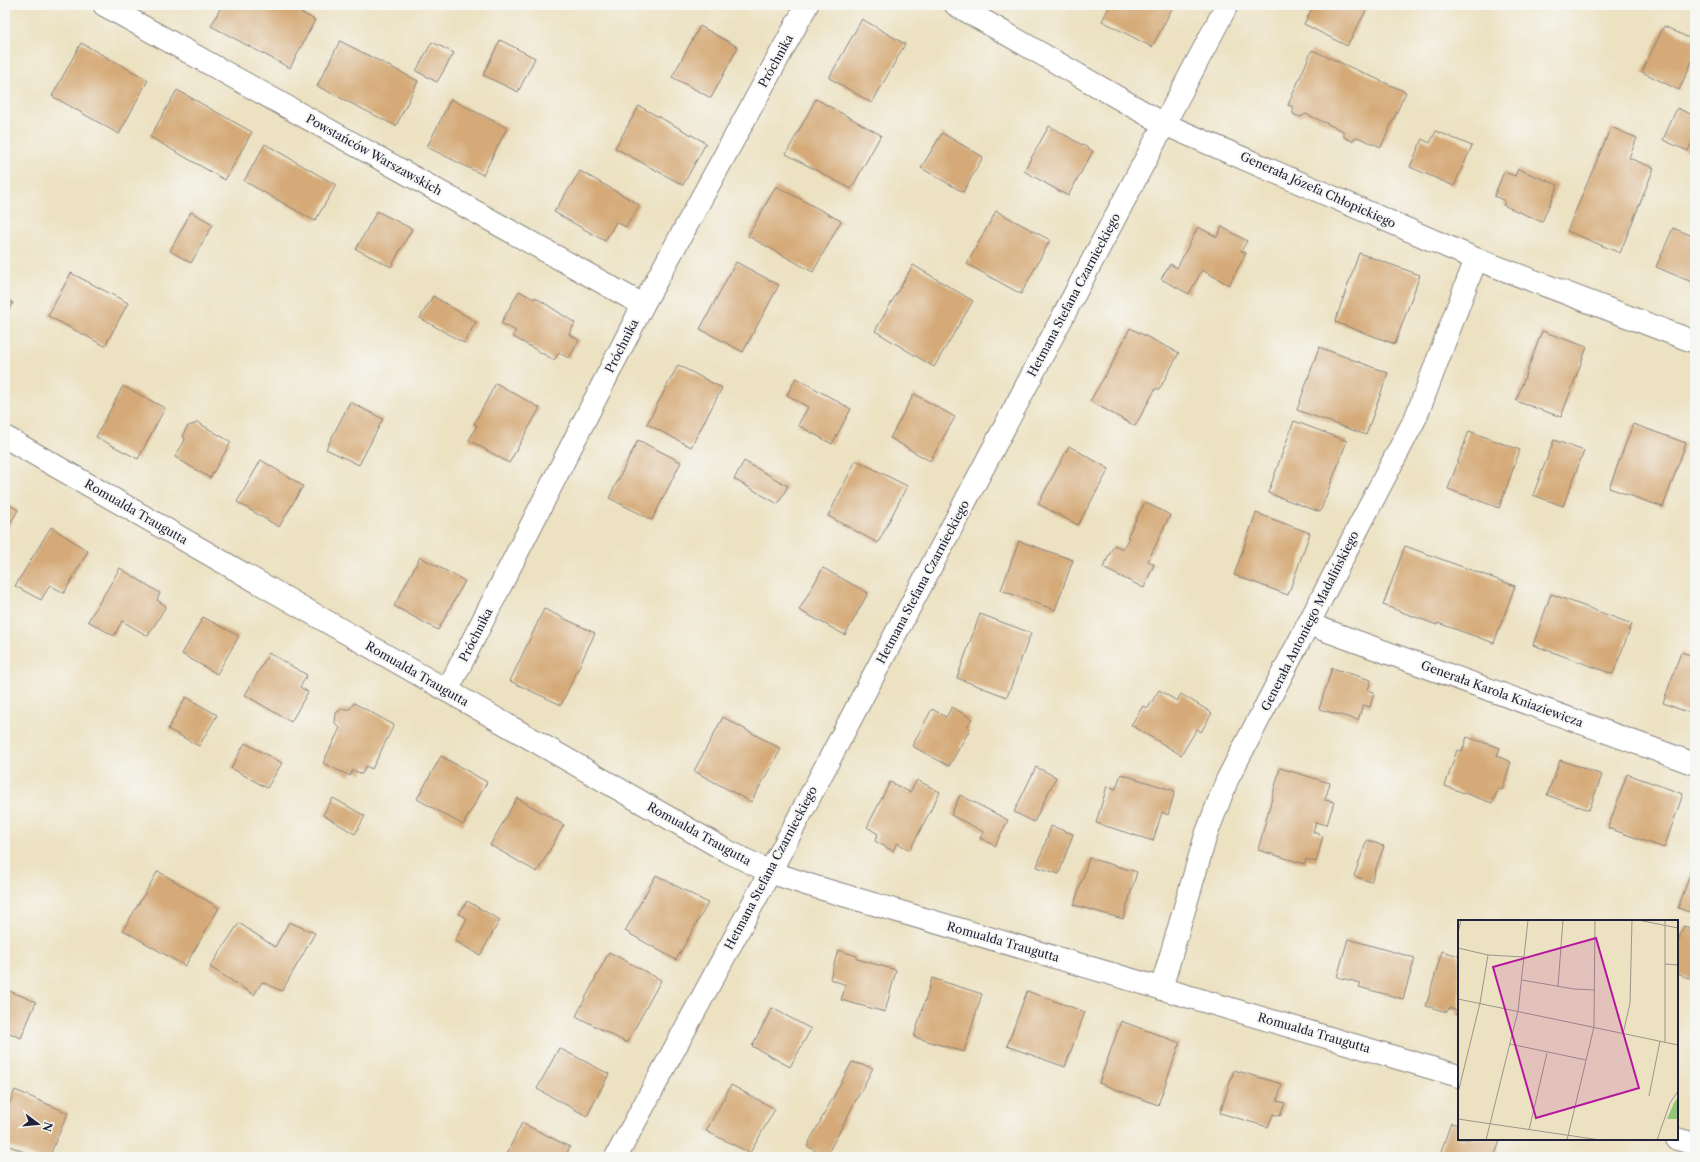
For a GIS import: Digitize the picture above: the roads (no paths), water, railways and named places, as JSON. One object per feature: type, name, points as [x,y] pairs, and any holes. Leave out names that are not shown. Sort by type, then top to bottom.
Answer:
[{"type":"street","name":"Powstańców Warszawskich","points":[[104,5],[643,306]]},
{"type":"street","name":"Próchnika","points":[[447,692],[643,306],[807,5]]},
{"type":"street","name":"Generała Józefa Chłopickiego","points":[[956,5],[1164,124],[1476,259],[1695,342]]},
{"type":"street","name":"Hetmana Stefana Czarnieckiego","points":[[616,1157],[770,872],[1227,5]]},
{"type":"street","name":"Generała Antoniego Madalińskiego","points":[[1161,989],[1206,836],[1227,780],[1416,417],[1476,259]]},
{"type":"street","name":"Romualda Traugutta","points":[[5,437],[447,692],[725,850],[770,872],[809,885],[1458,1076]]},
{"type":"street","name":"Generała Karola Kniaziewicza","points":[[1308,624],[1695,764]]},
{"type":"street","points":[[1678,1139],[1695,1144]]}]
